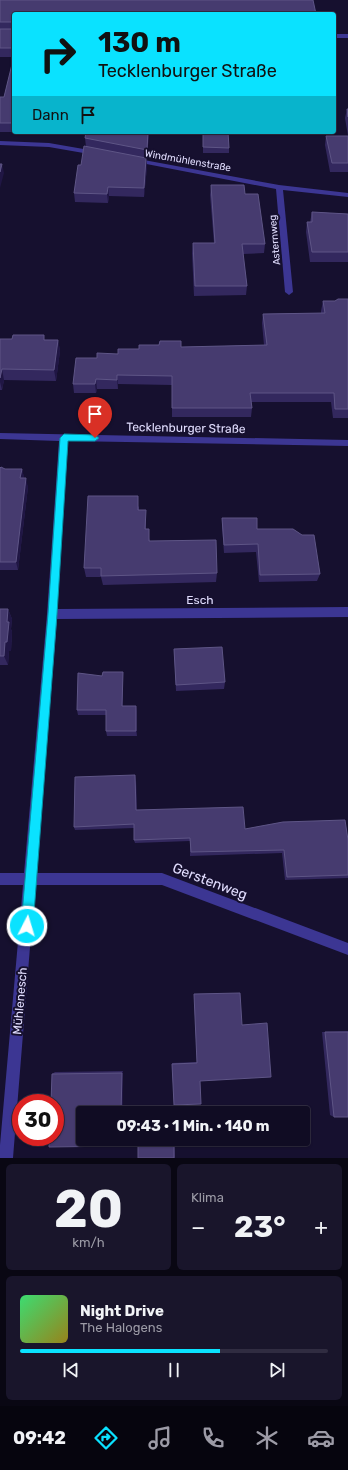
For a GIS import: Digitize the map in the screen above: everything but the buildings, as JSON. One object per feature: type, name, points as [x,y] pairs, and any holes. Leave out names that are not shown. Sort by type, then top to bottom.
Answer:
[{"type":"street","points":[[336,36],[348,36]]},
{"type":"street","points":[[0,143],[48,145],[103,155]]},
{"type":"street","name":"Windmühlenstraße","points":[[127,159],[279,187],[348,195]]},
{"type":"street","name":"Asternweg","points":[[279,187],[289,292]]},
{"type":"street","name":"Tecklenburger Straße","points":[[0,436],[348,443]]},
{"type":"street","name":"Mühlenesch","points":[[6,1158],[31,880],[64,438]]},
{"type":"street","name":"Esch","points":[[52,614],[348,612]]},
{"type":"street","name":"Gerstenweg","points":[[0,879],[162,879],[348,949]]},
{"type":"route","points":[[27,926],[52,614],[64,438],[95,438]]}]
